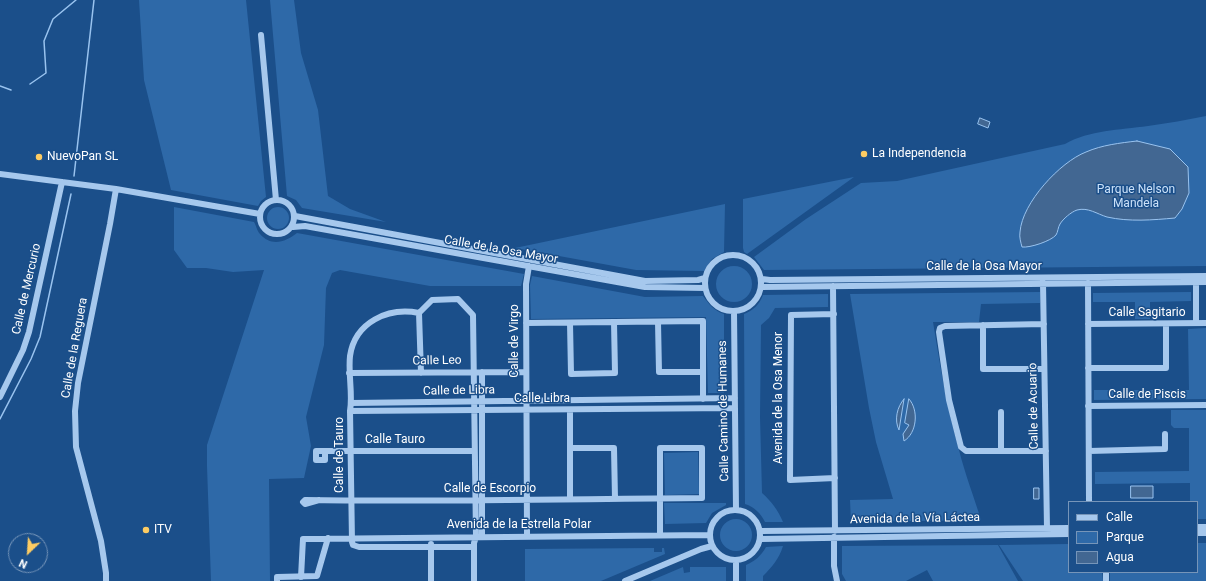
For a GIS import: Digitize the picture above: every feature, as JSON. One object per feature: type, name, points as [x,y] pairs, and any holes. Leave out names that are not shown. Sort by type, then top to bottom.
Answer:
[{"type":"street","points":[[261,35],[276,200]]},
{"type":"street","points":[[3,174],[116,189],[260,214]]},
{"type":"street","name":"Calle de Mercurio","points":[[0,397],[23,350],[29,332],[62,182]]},
{"type":"street","name":"Calle de la Reguera","points":[[106,581],[101,541],[76,447],[75,411],[78,383],[116,189]]},
{"type":"street","points":[[276,200],[286,202],[292,208],[295,216],[293,227],[285,233],[279,235],[268,232],[262,226],[260,220],[260,214],[265,205],[276,200]]},
{"type":"street","name":"Calle de la Osa Mayor","points":[[295,216],[645,281],[698,280],[705,278]]},
{"type":"street","name":"Calle de la Osa Mayor","points":[[293,227],[305,226],[644,287],[705,288]]},
{"type":"street","points":[[732,255],[747,258],[756,266],[762,279],[762,287],[755,301],[749,307],[742,310],[734,311],[715,305],[705,288],[705,278],[710,268],[717,260],[724,256],[732,255]]},
{"type":"street","name":"Calle de Virgo","points":[[527,536],[526,284],[529,266]]},
{"type":"street","name":"Calle de la Osa Mayor","points":[[762,279],[1206,276]]},
{"type":"street","points":[[1196,282],[1196,323]]},
{"type":"street","name":"Calle de la Osa Mayor","points":[[762,287],[1206,282]]},
{"type":"street","name":"Calle de Acuario","points":[[1043,283],[1047,528]]},
{"type":"street","points":[[1088,283],[1090,501]]},
{"type":"street","points":[[833,286],[835,478],[834,566],[837,581]]},
{"type":"street","points":[[421,373],[419,313],[432,300],[458,300],[473,315],[475,402],[474,451],[479,500]]},
{"type":"street","points":[[349,373],[350,357],[354,342],[365,326],[382,315],[410,311],[419,313]]},
{"type":"street","name":"Calle Camino de Humanes","points":[[734,311],[736,510]]},
{"type":"street","name":"Avenida de la Osa Menor","points":[[834,314],[791,315],[790,480],[835,478]]},
{"type":"street","points":[[526,323],[702,321],[703,399]]},
{"type":"street","points":[[570,323],[571,374],[615,373],[614,322]]},
{"type":"street","points":[[658,322],[659,372],[703,372]]},
{"type":"street","name":"Calle Sagitario","points":[[1088,324],[1206,323]]},
{"type":"street","points":[[1044,324],[945,326],[940,328],[939,332],[949,400],[961,447],[966,451],[1046,450]]},
{"type":"street","points":[[1088,368],[1166,368],[1166,324]]},
{"type":"street","points":[[983,325],[983,369],[1044,369]]},
{"type":"street","points":[[474,581],[474,547],[479,537],[482,372]]},
{"type":"street","name":"Calle Leo","points":[[349,373],[526,372]]},
{"type":"street","name":"Calle de Tauro","points":[[349,373],[350,400],[352,403],[350,411],[351,538]]},
{"type":"street","points":[[0,382],[6,385]]},
{"type":"street","name":"Calle de Libra","points":[[352,403],[735,398]]},
{"type":"street","name":"Calle de Piscis","points":[[1088,406],[1206,405]]},
{"type":"street","name":"Calle Libra","points":[[350,411],[735,408]]},
{"type":"street","points":[[570,410],[570,499]]},
{"type":"street","points":[[1001,412],[1001,451]]},
{"type":"street","points":[[1089,451],[1164,449],[1165,434]]},
{"type":"street","points":[[570,448],[614,448],[615,499]]},
{"type":"street","name":"Calle de Escorpio","points":[[319,500],[351,501],[527,500],[570,499],[615,499],[660,498],[702,498],[702,448],[660,448],[660,498],[660,535]]},
{"type":"street","name":"Calle Tauro","points":[[316,451],[474,451]]},
{"type":"street","points":[[736,510],[748,513],[756,521],[761,531],[761,539],[758,547],[745,559],[736,561],[729,560],[722,557],[712,546],[710,535],[711,527],[715,520],[724,512],[736,510]]},
{"type":"street","name":"Avenida de la Vía Láctea","points":[[761,539],[834,534],[1068,528]]},
{"type":"street","name":"Avenida de la Vía Láctea","points":[[761,531],[834,534],[1068,534]]},
{"type":"street","name":"Avenida de la Estrella Polar","points":[[301,577],[303,539],[710,535]]},
{"type":"street","points":[[431,537],[431,581]]},
{"type":"street","points":[[277,581],[277,578],[301,577],[318,579],[328,538]]},
{"type":"street","points":[[351,538],[353,545],[357,547],[474,547]]},
{"type":"street","points":[[625,581],[701,549],[712,546]]},
{"type":"street","points":[[736,561],[736,581]]},
{"type":"green space","points":[[139,0],[246,0],[266,197],[258,206],[171,190],[144,80]]},
{"type":"green space","points":[[270,0],[294,0],[301,53],[318,110],[328,196],[350,209],[386,222],[302,208],[296,200],[287,196]]},
{"type":"green space","name":"Parque Nelson Mandela","points":[[1206,116],[1206,266],[764,270],[754,257],[806,219],[861,183],[897,181],[1065,144],[1075,139],[1095,133],[1163,124]]},
{"type":"green space","points":[[854,177],[747,254],[744,252],[743,199]]},
{"type":"green space","points":[[725,204],[724,252],[712,259],[704,271],[636,270],[515,248]]},
{"type":"green space","points":[[174,207],[254,222],[258,231],[264,238],[274,242],[283,241],[297,233],[524,274],[521,286],[430,286],[340,270],[332,273],[326,288],[324,345],[306,417],[311,446],[304,478],[269,479],[270,581],[211,581],[207,466],[207,445],[264,270],[233,272],[206,268],[187,268],[174,250]]},
{"type":"green space","points":[[278,207],[286,210],[289,218],[286,226],[278,229],[270,226],[267,218],[270,210]]},
{"type":"green space","points":[[738,266],[747,271],[751,277],[751,291],[747,297],[738,302],[730,302],[721,297],[717,291],[716,280],[721,271],[727,267]]},
{"type":"green space","points":[[532,276],[645,297],[703,296],[715,309],[724,314],[724,393],[708,393],[706,317],[531,319],[530,285]]},
{"type":"green space","points":[[1040,292],[1040,303],[981,304],[979,322],[933,322],[951,418],[964,468],[981,520],[851,522],[850,500],[893,499],[876,442],[850,294]]},
{"type":"green space","points":[[1191,292],[1191,301],[1150,302],[1150,319],[1135,319],[1135,302],[1093,302],[1093,293]]},
{"type":"green space","points":[[828,294],[828,307],[775,308],[769,318],[761,325],[760,417],[762,493],[774,506],[783,522],[765,522],[757,511],[745,504],[744,314],[756,307],[763,295]]},
{"type":"green space","points":[[1206,328],[1206,399],[1094,400],[1094,390],[1189,390],[1188,329]]},
{"type":"green space","points":[[1171,410],[1206,410],[1206,519],[1198,519],[1198,501],[1190,501],[1190,483],[1095,484],[1095,472],[1189,471],[1189,428],[1174,428],[1171,425]]},
{"type":"green space","points":[[698,452],[699,494],[665,495],[664,453]]},
{"type":"green space","points":[[664,503],[726,503],[726,505],[712,513],[706,523],[665,524]]},
{"type":"green space","points":[[733,519],[739,519],[749,526],[752,535],[751,541],[745,548],[739,551],[733,551],[723,544],[720,538],[720,532],[727,522]]},
{"type":"green space","points":[[1198,543],[1206,543],[1206,581],[1110,581],[1110,573],[1198,573]]},
{"type":"green space","points":[[1068,544],[1068,573],[1102,573],[1103,581],[1023,581],[999,545]]},
{"type":"green space","points":[[998,545],[1018,581],[933,581],[927,570],[906,581],[846,581],[842,574],[842,546]]},
{"type":"green space","points":[[783,546],[775,562],[763,576],[763,581],[746,581],[746,565],[758,558],[766,547]]},
{"type":"green space","points":[[654,548],[654,552],[662,552],[662,548],[664,548],[665,554],[601,581],[525,581],[525,549]]},
{"type":"green space","points":[[683,567],[684,573],[690,572],[690,567],[726,567],[726,581],[650,581]]},
{"type":"water","points":[[980,118],[990,122],[988,128],[978,124]]},
{"type":"water","points":[[1137,141],[1170,149],[1188,167],[1189,193],[1182,209],[1175,218],[1124,220],[1107,217],[1089,210],[1081,209],[1070,214],[1063,220],[1059,225],[1056,235],[1053,237],[1045,242],[1022,247],[1020,232],[1022,221],[1035,197],[1054,174],[1076,157],[1086,152],[1105,146]]},
{"type":"water","points":[[904,399],[899,430],[897,426],[897,414]]},
{"type":"water","points":[[909,399],[914,409],[915,421],[912,433],[904,441],[903,434],[909,425],[905,423]]},
{"type":"water","points":[[1131,486],[1153,486],[1153,498],[1131,498]]},
{"type":"water","points":[[1034,488],[1039,488],[1039,499],[1034,499]]},
{"type":"waterway","points":[[30,84],[46,73],[44,41],[53,19],[76,0]]},
{"type":"waterway","points":[[74,176],[94,0]]},
{"type":"waterway","points":[[0,86],[11,90]]},
{"type":"waterway","points":[[0,419],[31,359],[40,337],[71,194]]},
{"type":"place","name":"La Independencia","points":[[864,154]]},
{"type":"place","name":"NuevoPan SL","points":[[39,157]]},
{"type":"place","name":"ITV","points":[[146,530]]}]
